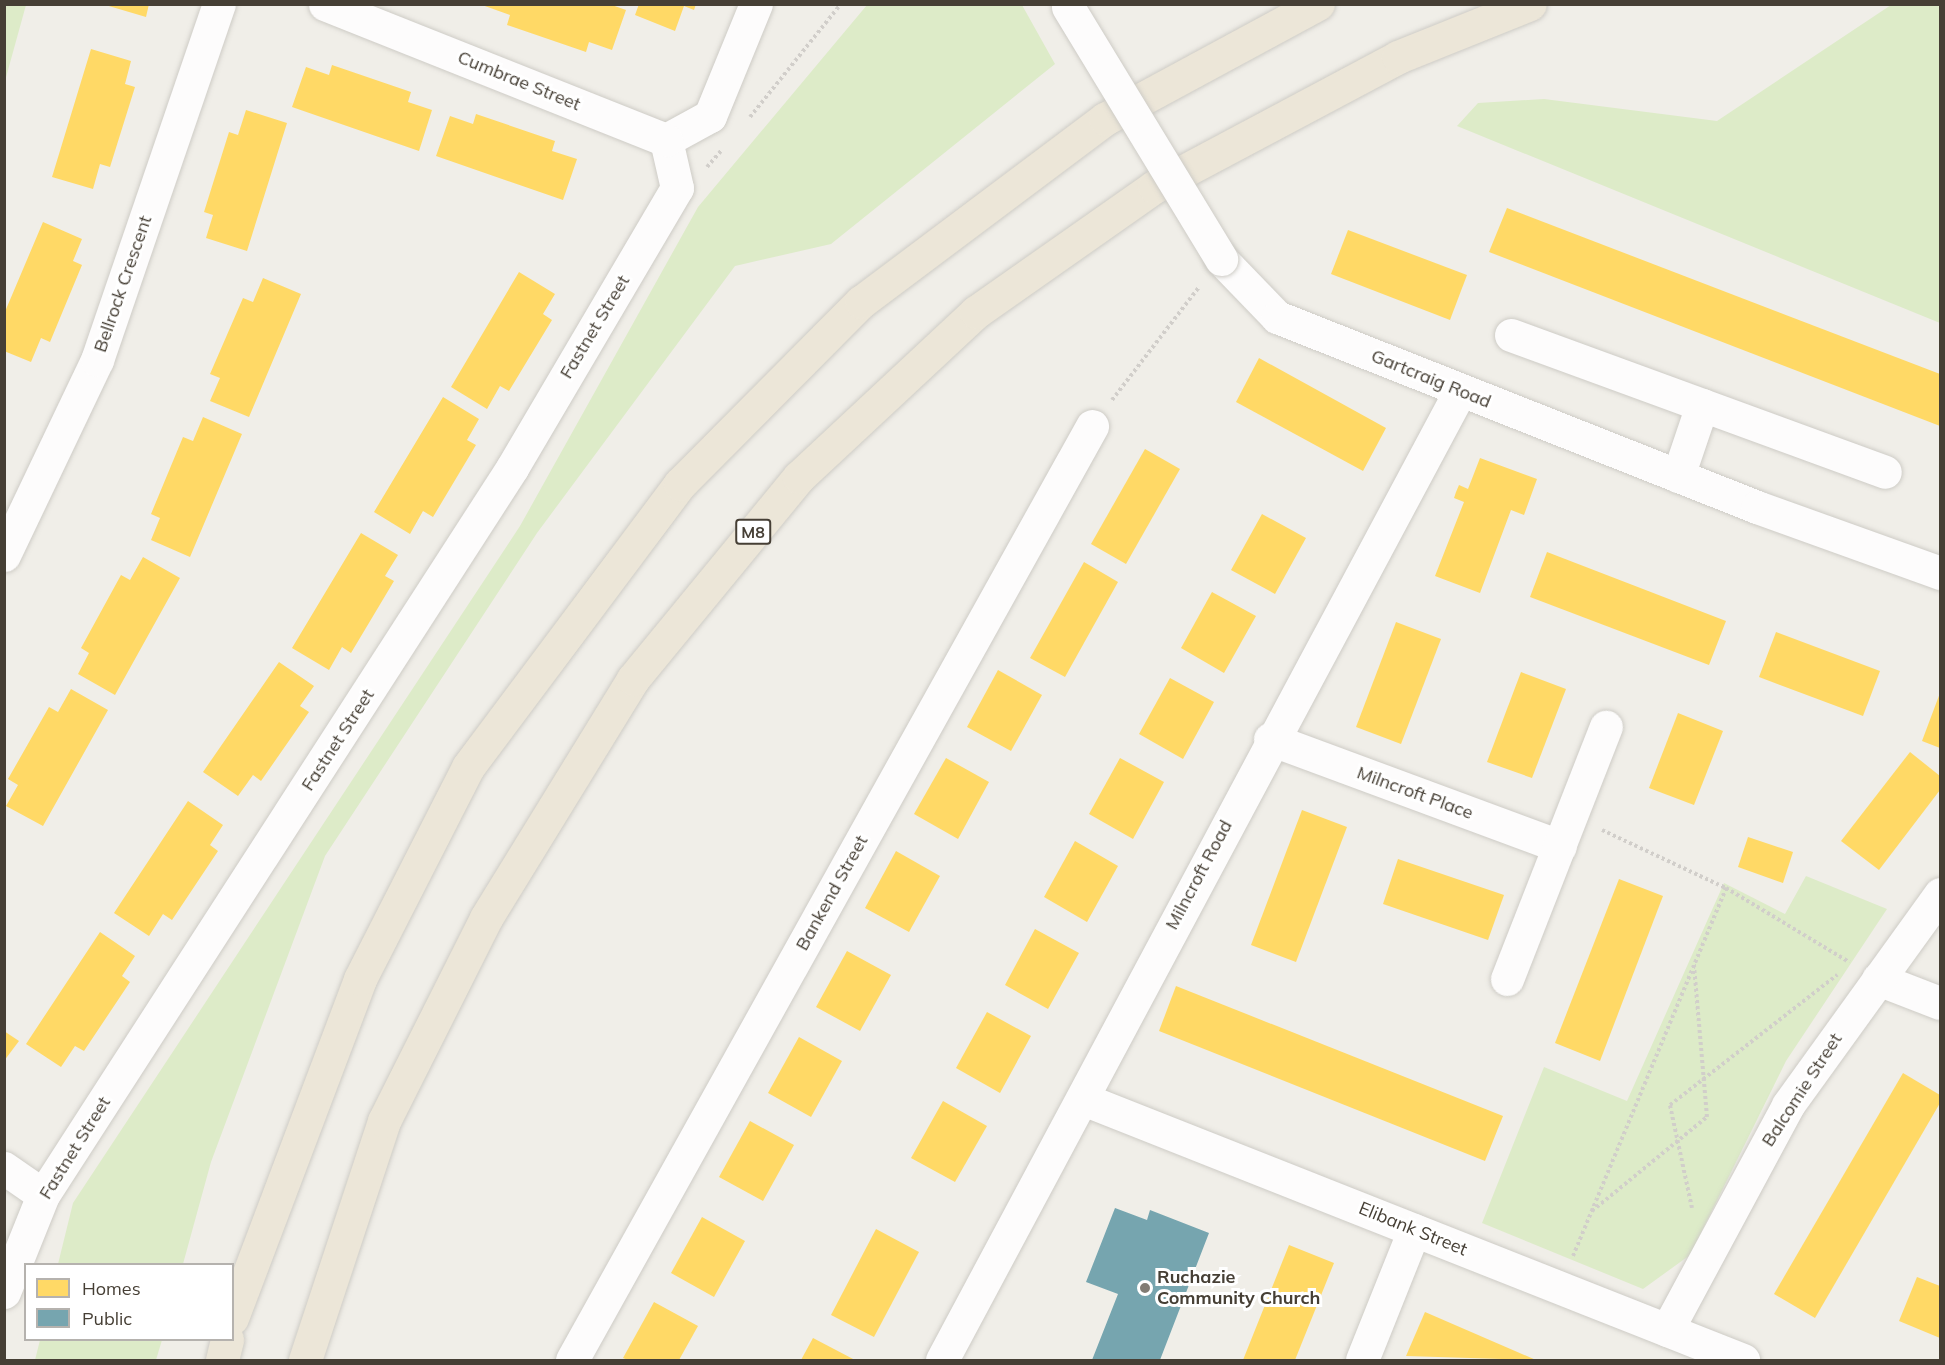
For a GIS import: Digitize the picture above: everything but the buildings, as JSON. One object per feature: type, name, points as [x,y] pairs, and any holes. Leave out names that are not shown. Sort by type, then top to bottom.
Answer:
[{"type":"highway","points":[[234,1313],[360,979],[468,767],[680,484],[861,302],[1105,118],[1318,4]]},
{"type":"highway","name":"M8","points":[[305,1360],[384,1121],[486,918],[633,679],[799,477],[976,312],[1154,187],[1398,57],[1530,4]]},
{"type":"highway","points":[[222,1360],[226,1341]]},
{"type":"street","name":"Bellrock Crescent","points":[[4,555],[97,360],[219,4]]},
{"type":"street","name":"Cumbrae Street","points":[[325,4],[666,140]]},
{"type":"street","points":[[677,188],[666,140],[710,116],[756,4]]},
{"type":"street","name":"Gartcraig Road","points":[[1067,6],[1221,259],[1277,317],[1678,476],[1941,573]]},
{"type":"street","name":"Fastnet Street","points":[[4,1292],[43,1195],[512,468],[677,188]]},
{"type":"street","points":[[1512,335],[1885,472]]},
{"type":"street","name":"Milncroft Road","points":[[942,1360],[1083,1099],[1270,739],[1460,391]]},
{"type":"street","points":[[1678,476],[1702,405]]},
{"type":"street","name":"Bankend Street","points":[[572,1360],[1092,426]]},
{"type":"street","points":[[1507,979],[1606,727]]},
{"type":"street","name":"Milncroft Place","points":[[1270,739],[1560,846]]},
{"type":"street","name":"Balcomie Street","points":[[1667,1330],[1702,1258],[1865,971],[1941,894]]},
{"type":"street","points":[[1865,971],[1941,1003]]},
{"type":"street","name":"Elibank Street","points":[[1083,1099],[1743,1360]]},
{"type":"street","points":[[4,1168],[43,1195]]},
{"type":"street","points":[[1362,1360],[1414,1230]]},
{"type":"path","points":[[743,125],[841,4]]},
{"type":"path","points":[[677,188],[728,144]]},
{"type":"path","points":[[1092,426],[1221,259]]},
{"type":"path","points":[[1572,815],[1726,888],[1865,971],[1704,1078],[1670,1105],[1702,1258]]},
{"type":"path","points":[[1560,1287],[1726,888]]},
{"type":"path","points":[[1591,1212],[1677,1139],[1707,1117],[1694,963]]},
{"type":"green space","points":[[4,5],[26,5],[5,81]]},
{"type":"green space","points":[[867,5],[1022,5],[1055,64],[831,244],[735,266],[537,533],[325,856],[211,1162],[183,1263],[58,1263],[73,1203],[520,526],[698,207]]},
{"type":"green space","points":[[1891,5],[1940,5],[1940,323],[1457,126],[1478,103],[1544,99],[1717,121]]},
{"type":"green space","points":[[1806,876],[1887,909],[1786,1061],[1690,1255],[1643,1289],[1482,1223],[1544,1067],[1627,1101],[1724,883],[1785,914]]},
{"type":"green space","points":[[40,1341],[162,1341],[156,1360],[35,1360]]},
{"type":"place","name":"Ruchazie Community Church","points":[[1145,1288]]}]
